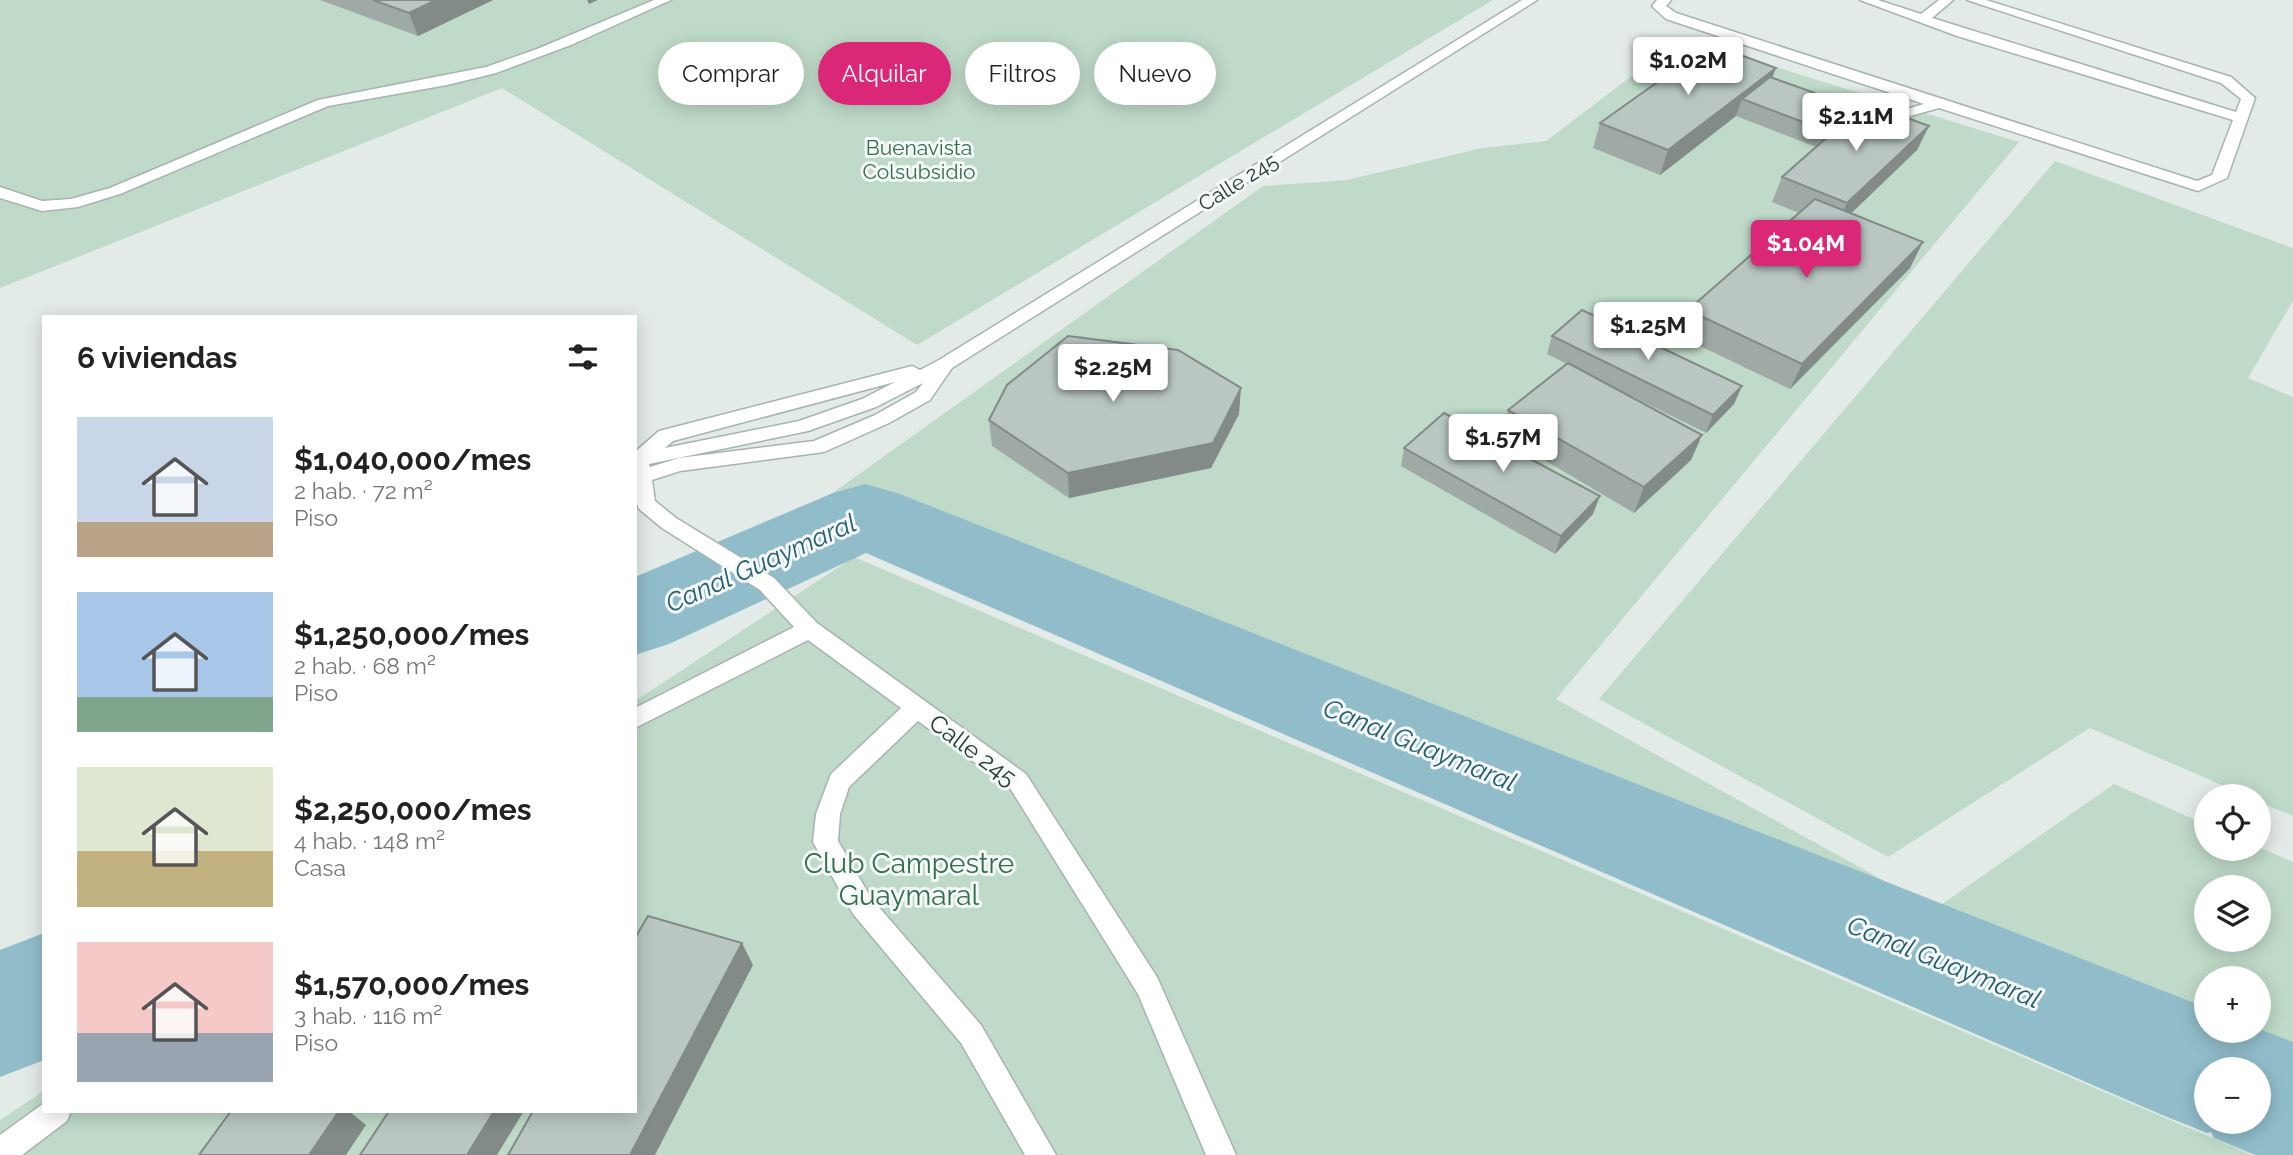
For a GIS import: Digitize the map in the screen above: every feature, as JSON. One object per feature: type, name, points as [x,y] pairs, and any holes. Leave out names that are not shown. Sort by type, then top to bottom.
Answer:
[{"type":"lane","points":[[0,192],[22,202],[42,206],[72,204],[115,191],[323,103],[347,96],[416,87],[489,71],[665,0]]},
{"type":"lane","name":"Calle 245","points":[[1220,1155],[1148,985],[1018,781],[809,629],[767,584],[705,548],[646,504],[640,468],[666,436],[718,420],[945,364],[1531,0]]},
{"type":"lane","points":[[1665,0],[1658,6],[1671,16],[1939,104],[2198,186],[2219,178],[2248,98],[2227,80],[2000,4],[1973,0]]},
{"type":"lane","points":[[1866,0],[1962,33],[2240,118]]},
{"type":"lane","points":[[1922,20],[1947,0]]},
{"type":"lane","points":[[1962,33],[2000,4]]},
{"type":"lane","points":[[1740,38],[1748,57]]},
{"type":"lane","points":[[1851,108],[1903,114],[1939,104]]},
{"type":"lane","name":"Calle 245","points":[[640,468],[817,447],[882,419],[923,397],[945,364]]},
{"type":"lane","points":[[637,718],[809,629]]},
{"type":"lane","points":[[917,708],[839,781],[828,814],[825,842],[862,906],[971,1034],[1041,1155]]},
{"type":"lane","points":[[0,1153],[54,1113]]},
{"type":"green space","name":"Buenavista Colsubsidio","points":[[0,0],[1493,0],[917,345],[502,88],[0,288]]},
{"type":"green space","points":[[1682,38],[2019,142],[1556,699],[1935,909],[2114,784],[2194,819],[2194,861],[2271,861],[2271,852],[2293,862],[2293,1115],[2271,1106],[2271,1057],[2194,1057],[2194,1073],[831,494],[1263,186],[1347,180],[1482,148],[1546,141]]},
{"type":"green space","points":[[2055,161],[2293,248],[2293,301],[2248,378],[2293,397],[2293,816],[2271,807],[2271,784],[2219,784],[2090,728],[1888,857],[1599,699]]},
{"type":"green space","name":"Club Campestre Guaymaral","points":[[854,557],[2194,1130],[2194,1134],[2203,1134],[2252,1155],[0,1155],[0,1120],[42,1092],[42,1113],[637,1113],[637,700]]},
{"type":"building","points":[[373,0],[436,0],[409,13]]},
{"type":"building","points":[[1711,44],[1776,68],[1668,150],[1600,123]]},
{"type":"building","points":[[1770,77],[1860,109],[1832,133],[1742,99]]},
{"type":"building","points":[[1866,103],[1929,126],[1847,203],[1782,177]]},
{"type":"building","points":[[1815,199],[1923,242],[1802,364],[1688,310]]},
{"type":"building","points":[[1582,310],[1742,386],[1713,415],[1552,336]]},
{"type":"building","points":[[1068,336],[1178,350],[1241,388],[1213,443],[1068,473],[989,420],[1007,385]]},
{"type":"building","points":[[1568,363],[1702,435],[1644,487],[1508,410]]},
{"type":"building","points":[[1444,413],[1600,496],[1561,536],[1404,448]]},
{"type":"building","points":[[648,916],[742,943],[630,1155],[508,1155],[532,1113],[637,1113],[637,935]]},
{"type":"building","points":[[230,1113],[338,1113],[309,1155],[199,1155]]},
{"type":"building","points":[[388,1113],[493,1113],[467,1155],[360,1155]]},
{"type":"waterway","name":"Canal Guaymaral","points":[[637,617],[865,516],[2194,1066]]},
{"type":"waterway","name":"Canal Guaymaral","points":[[0,1018],[42,991]]},
{"type":"waterway","name":"Canal Guaymaral","points":[[2271,1098],[2293,1106]]}]
